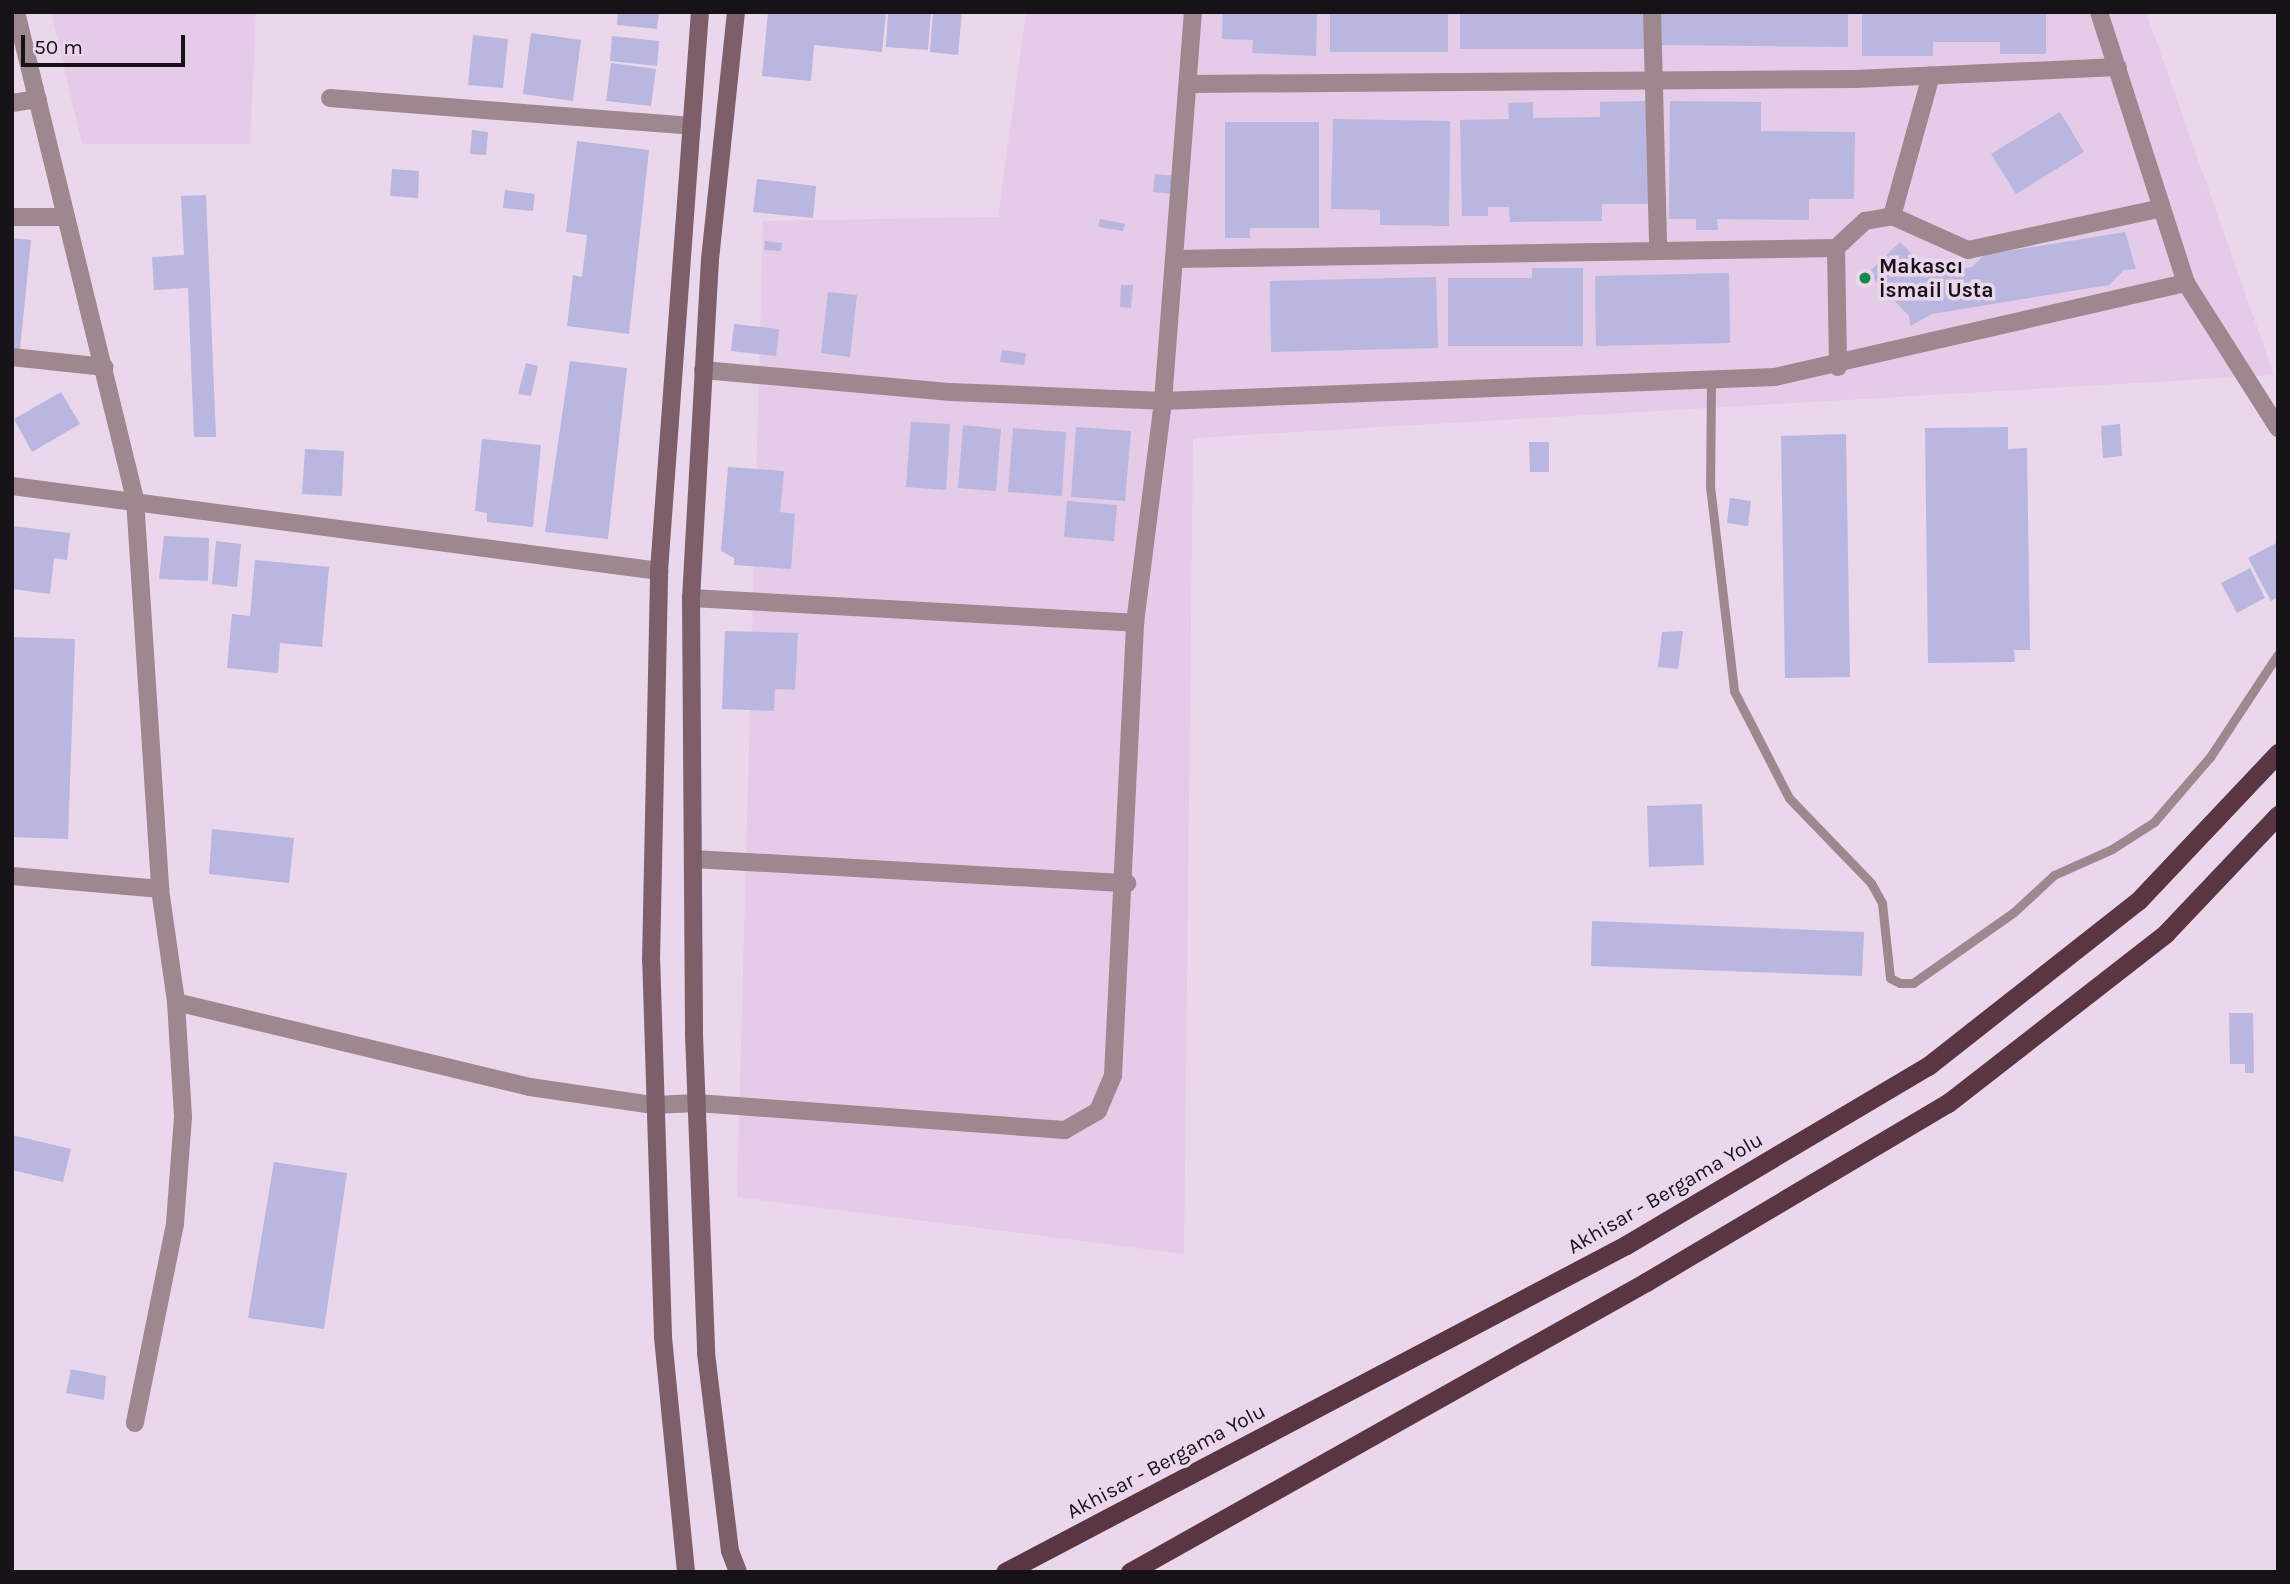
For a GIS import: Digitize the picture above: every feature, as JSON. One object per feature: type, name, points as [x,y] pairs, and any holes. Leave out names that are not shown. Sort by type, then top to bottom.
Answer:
[{"type":"highway","name":"Akhisar - Bergama Yolu","points":[[1005,1572],[1626,1245],[1927,1066],[2137,901],[2278,753]]},
{"type":"highway","points":[[1130,1572],[1646,1282],[1948,1103],[2166,933],[2278,815]]},
{"type":"main road","points":[[686,1572],[663,1336],[654,1105],[659,571],[700,12]]},
{"type":"main road","points":[[736,12],[703,370],[691,598],[696,1104],[706,1353],[730,1551],[738,1572]]},
{"type":"street","points":[[16,12],[135,499],[160,889],[176,1002],[183,1117],[175,1224],[135,1423]]},
{"type":"street","points":[[176,1002],[530,1087],[654,1105],[696,1104],[1065,1130],[1098,1111],[1113,1075],[1127,883],[1135,623],[1163,401],[1193,12]]},
{"type":"street","points":[[1652,12],[1658,249]]},
{"type":"street","points":[[2099,12],[2186,283],[2278,428]]},
{"type":"street","points":[[1188,84],[1931,75],[2118,67]]},
{"type":"street","points":[[1892,216],[1931,75]]},
{"type":"street","points":[[330,98],[692,126]]},
{"type":"street","points":[[12,103],[38,99]]},
{"type":"street","points":[[1174,259],[1836,248],[1865,221],[1892,216],[1968,250],[2162,208]]},
{"type":"street","points":[[12,216],[66,217]]},
{"type":"street","points":[[1836,248],[1838,367]]},
{"type":"street","points":[[703,370],[951,392],[1163,401],[1711,380],[1838,367],[2186,283]]},
{"type":"street","points":[[12,357],[104,366]]},
{"type":"street","points":[[12,486],[135,499],[659,571]]},
{"type":"street","points":[[691,598],[1135,623]]},
{"type":"street","points":[[693,859],[1127,883]]},
{"type":"street","points":[[12,876],[160,889]]},
{"type":"lane","points":[[1711,380],[1710,486],[1734,691],[1789,798],[1871,883],[1882,903],[1890,978],[1900,983],[1913,983],[2014,912],[2054,875],[2112,849],[2154,822],[2210,757],[2278,654]]},
{"type":"shaded area","points":[[51,12],[256,12],[250,144],[82,144]]},
{"type":"shaded area","points":[[1026,12],[2146,12],[2274,375],[1193,438],[1184,1254],[737,1197],[763,221],[998,217]]},
{"type":"building","points":[[618,12],[659,12],[657,29],[617,25]]},
{"type":"building","points":[[768,12],[886,12],[882,52],[814,45],[811,81],[762,76]]},
{"type":"building","points":[[888,12],[931,12],[928,50],[886,47]]},
{"type":"building","points":[[933,12],[962,12],[958,55],[930,52]]},
{"type":"building","points":[[1223,12],[1317,12],[1316,56],[1252,53],[1253,40],[1222,39]]},
{"type":"building","points":[[1330,12],[1448,12],[1448,52],[1330,52]]},
{"type":"building","points":[[1460,12],[1647,12],[1647,49],[1460,49]]},
{"type":"building","points":[[1660,12],[1848,12],[1848,47],[1660,45]]},
{"type":"building","points":[[1862,12],[2046,12],[2046,54],[2000,54],[2000,42],[1933,42],[1933,56],[1862,56]]},
{"type":"building","points":[[531,33],[581,40],[573,101],[523,94]]},
{"type":"building","points":[[473,35],[508,39],[503,88],[468,85]]},
{"type":"building","points":[[612,36],[659,41],[657,66],[610,61]]},
{"type":"building","points":[[611,63],[656,69],[651,106],[606,101]]},
{"type":"building","points":[[1647,101],[1649,204],[1602,204],[1602,221],[1510,222],[1509,207],[1488,207],[1488,216],[1462,216],[1460,120],[1509,119],[1508,103],[1533,102],[1533,118],[1600,117],[1600,102]]},
{"type":"building","points":[[1670,101],[1761,102],[1761,131],[1855,132],[1854,199],[1809,199],[1809,220],[1717,219],[1718,230],[1696,230],[1696,219],[1669,219]]},
{"type":"building","points":[[2060,112],[2084,152],[2016,194],[1991,154]]},
{"type":"building","points":[[1333,119],[1450,121],[1449,226],[1380,225],[1380,210],[1331,209]]},
{"type":"building","points":[[1225,122],[1319,122],[1319,228],[1250,228],[1250,238],[1225,238]]},
{"type":"building","points":[[472,130],[488,132],[486,155],[470,154]]},
{"type":"building","points":[[577,141],[649,150],[629,334],[567,326],[573,275],[582,277],[587,235],[566,232]]},
{"type":"building","points":[[392,169],[419,171],[418,198],[390,196]]},
{"type":"building","points":[[1155,174],[1177,176],[1175,194],[1153,192]]},
{"type":"building","points":[[757,179],[816,186],[813,218],[753,212]]},
{"type":"building","points":[[505,190],[535,194],[533,211],[503,208]]},
{"type":"building","points":[[206,195],[216,437],[194,437],[188,288],[154,290],[152,257],[184,255],[181,196]]},
{"type":"building","points":[[1100,219],[1125,224],[1123,231],[1098,227]]},
{"type":"building","points":[[2125,232],[2136,269],[2124,270],[2109,285],[1932,314],[1910,326],[1909,316],[1868,273],[1900,242],[1931,274],[1972,267],[1984,255]]},
{"type":"building","points":[[12,238],[31,240],[20,349],[12,348]]},
{"type":"building","points":[[765,241],[782,243],[781,251],[764,250]]},
{"type":"building","points":[[1532,268],[1583,268],[1583,346],[1448,346],[1448,278],[1532,278]]},
{"type":"building","points":[[1729,273],[1730,343],[1596,346],[1595,276]]},
{"type":"building","points":[[1436,277],[1438,348],[1271,352],[1270,281]]},
{"type":"building","points":[[1121,285],[1133,285],[1131,308],[1120,307]]},
{"type":"building","points":[[828,292],[857,295],[850,357],[821,353]]},
{"type":"building","points":[[734,324],[779,329],[776,356],[731,351]]},
{"type":"building","points":[[1002,350],[1026,353],[1024,365],[1000,362]]},
{"type":"building","points":[[570,361],[627,368],[608,539],[545,532]]},
{"type":"building","points":[[526,363],[538,366],[531,396],[518,394]]},
{"type":"building","points":[[61,392],[80,424],[32,452],[14,419]]},
{"type":"building","points":[[911,422],[950,424],[946,490],[906,487]]},
{"type":"building","points":[[2120,424],[2122,456],[2103,458],[2101,426]]},
{"type":"building","points":[[963,425],[1001,429],[996,491],[958,488]]},
{"type":"building","points":[[1076,427],[1131,431],[1125,501],[1071,497]]},
{"type":"building","points":[[2008,427],[2008,449],[2027,448],[2030,650],[2014,650],[2015,662],[1928,663],[1925,428]]},
{"type":"building","points":[[1013,428],[1066,432],[1062,496],[1008,492]]},
{"type":"building","points":[[1846,434],[1850,677],[1785,678],[1781,436]]},
{"type":"building","points":[[482,439],[541,445],[533,527],[487,522],[487,513],[475,511]]},
{"type":"building","points":[[1529,442],[1549,442],[1549,472],[1530,472]]},
{"type":"building","points":[[305,449],[344,451],[342,496],[302,494]]},
{"type":"building","points":[[728,467],[784,471],[780,512],[795,514],[791,569],[734,565],[734,558],[721,551]]},
{"type":"building","points":[[1730,498],[1751,501],[1748,526],[1727,523]]},
{"type":"building","points":[[1067,501],[1117,505],[1114,541],[1064,537]]},
{"type":"building","points":[[12,526],[70,533],[67,560],[54,558],[50,594],[12,589]]},
{"type":"building","points":[[164,536],[209,538],[208,581],[159,579]]},
{"type":"building","points":[[216,541],[241,544],[237,587],[212,584]]},
{"type":"building","points":[[2278,542],[2278,597],[2271,601],[2248,558]]},
{"type":"building","points":[[255,560],[329,567],[322,647],[280,643],[278,673],[227,668],[232,614],[250,616]]},
{"type":"building","points":[[2250,568],[2265,598],[2237,613],[2221,583]]},
{"type":"building","points":[[725,631],[798,633],[795,690],[775,689],[774,711],[722,709]]},
{"type":"building","points":[[1683,631],[1678,669],[1658,667],[1662,632]]},
{"type":"building","points":[[12,637],[75,639],[68,839],[12,837]]},
{"type":"building","points":[[1702,804],[1704,865],[1649,867],[1647,806]]},
{"type":"building","points":[[212,829],[294,838],[289,883],[209,874]]},
{"type":"building","points":[[1592,921],[1864,932],[1862,976],[1591,966]]},
{"type":"building","points":[[2229,1013],[2253,1013],[2254,1073],[2245,1073],[2245,1064],[2230,1064]]},
{"type":"building","points":[[12,1135],[71,1149],[63,1182],[12,1170]]},
{"type":"building","points":[[274,1162],[347,1173],[324,1329],[248,1318]]},
{"type":"building","points":[[71,1369],[106,1376],[104,1400],[66,1393]]},
{"type":"place","name":"Makascı İsmail Usta","points":[[1865,278]]}]
